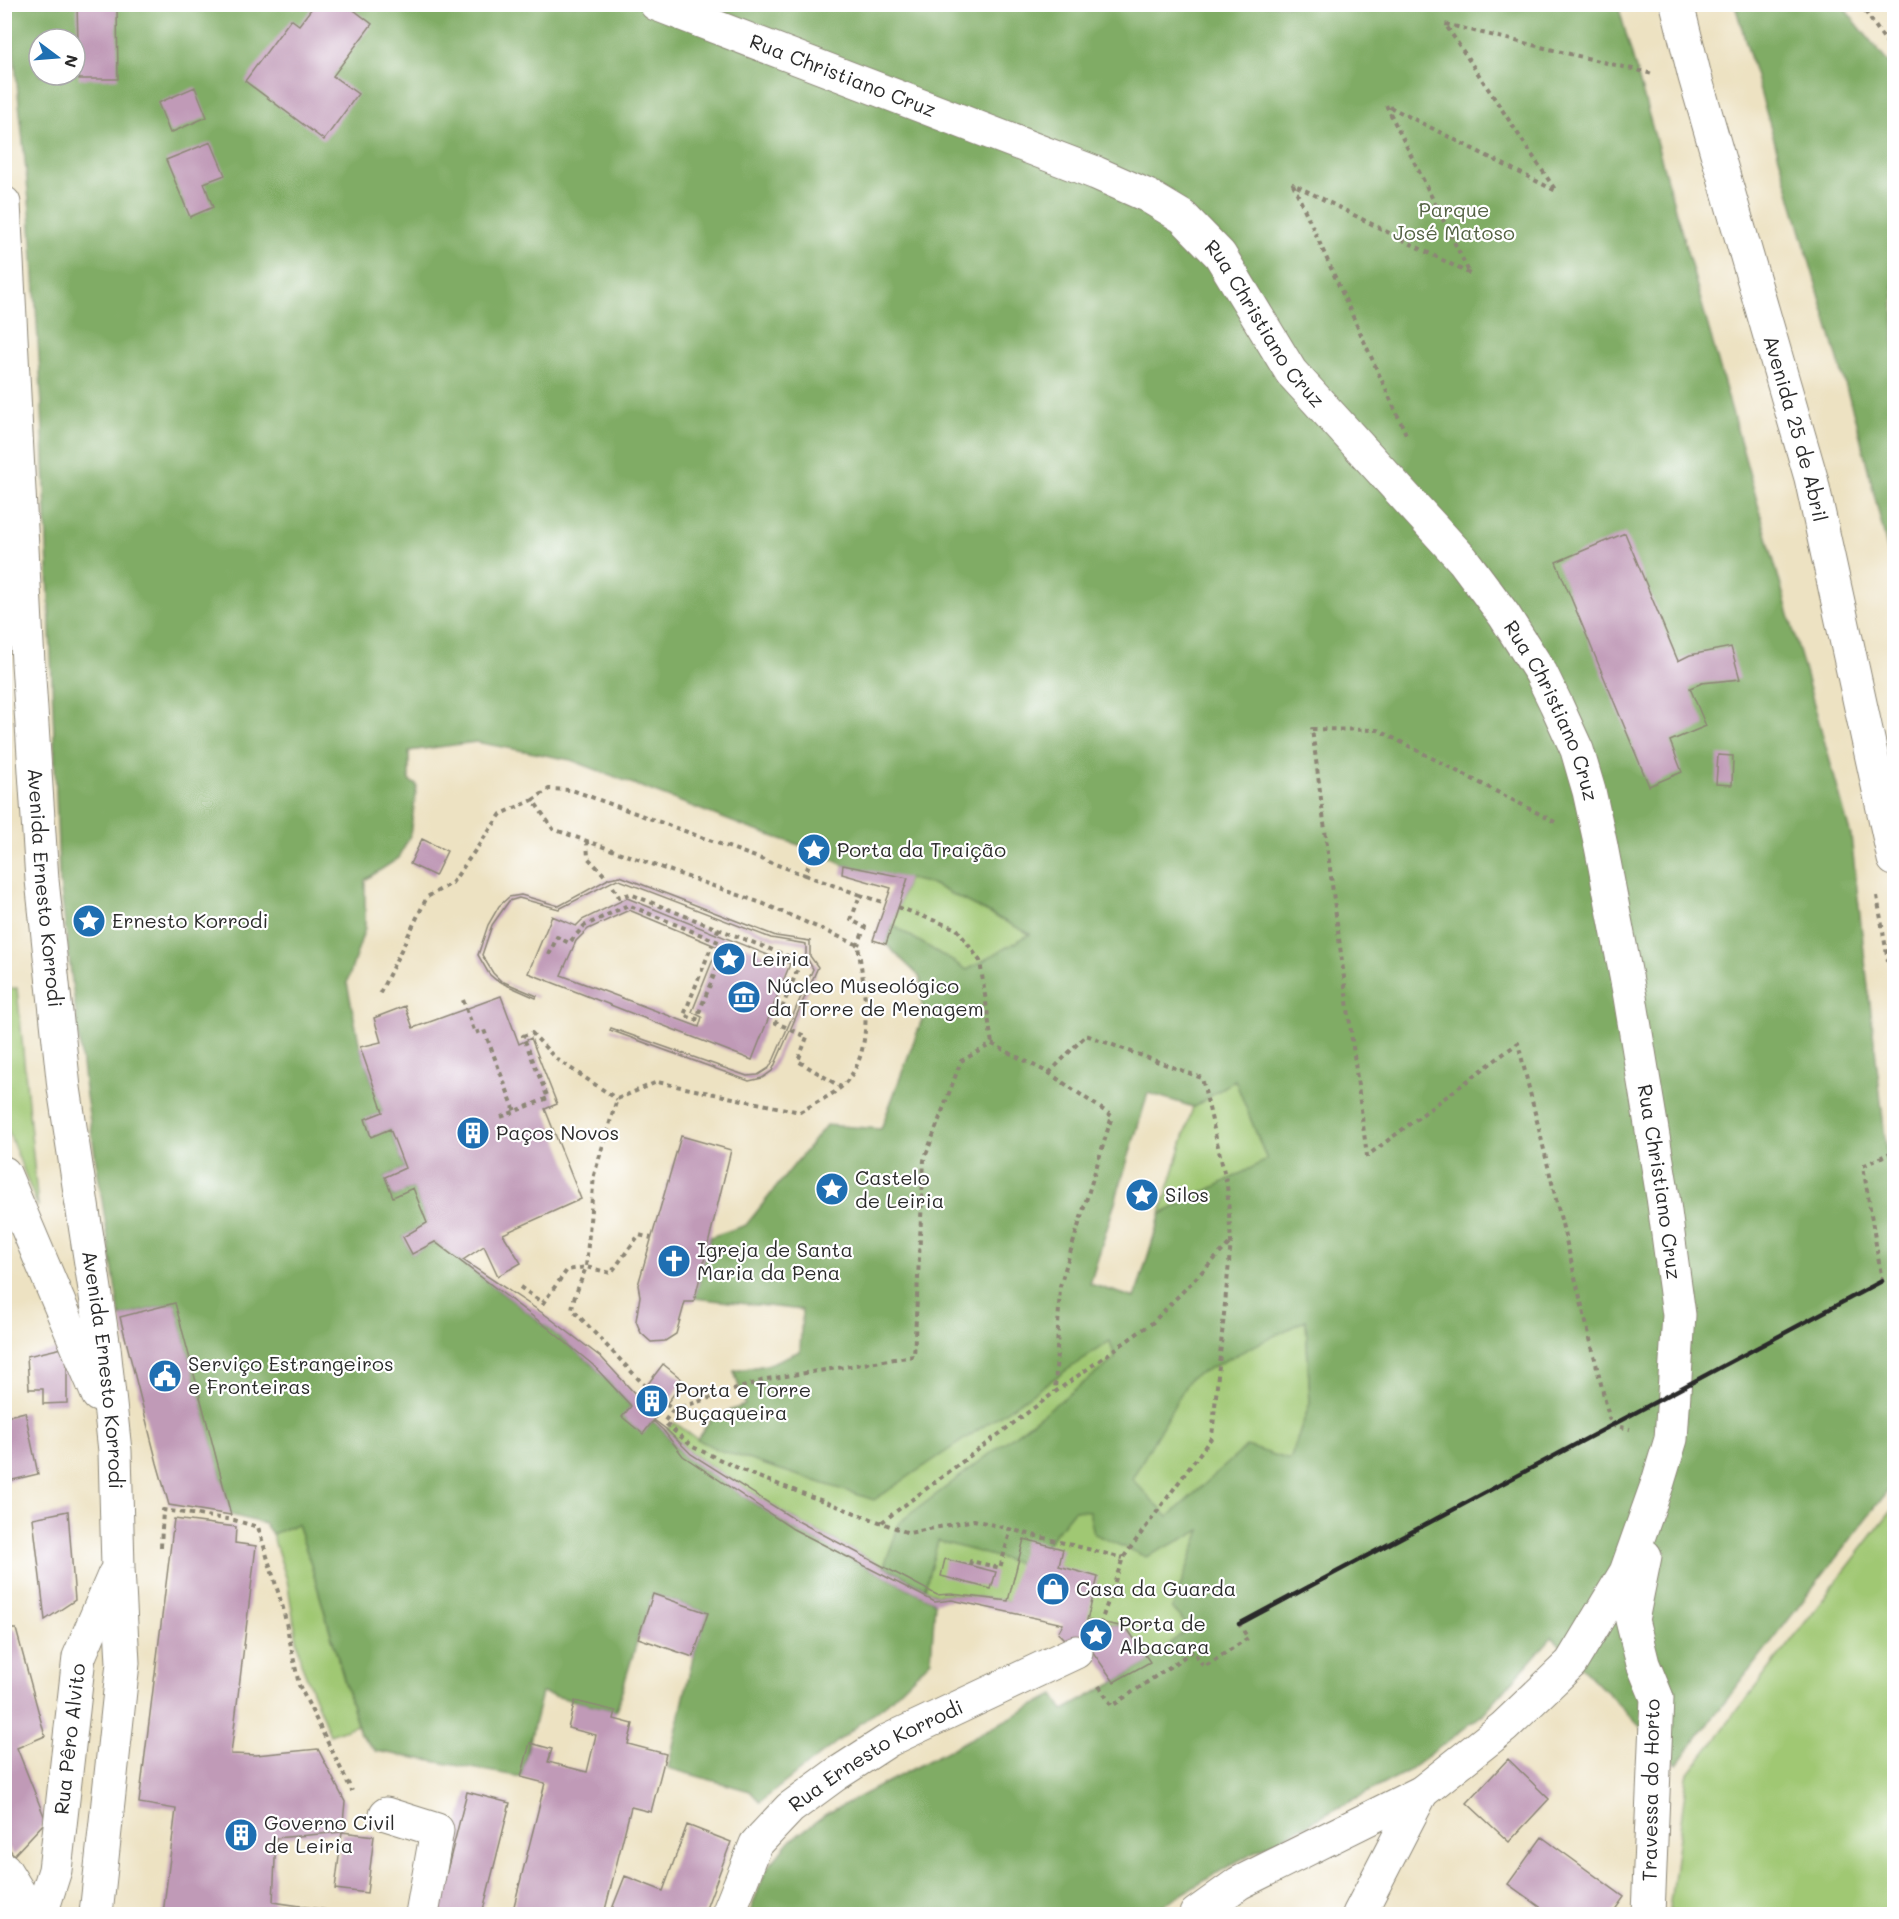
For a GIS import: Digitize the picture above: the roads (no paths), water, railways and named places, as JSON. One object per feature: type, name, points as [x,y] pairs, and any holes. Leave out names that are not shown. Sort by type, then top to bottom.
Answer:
[{"type":"street","name":"Rua Christiano Cruz","points":[[656,4],[1096,173],[1148,196],[1183,217],[1220,255],[1291,372],[1463,560],[1504,615],[1541,674],[1577,750],[1601,846],[1632,1008],[1664,1197],[1679,1316],[1671,1439],[1659,1482],[1626,1572],[1571,1663],[1504,1727],[1422,1792]]},
{"type":"street","name":"Avenida 25 de Abril","points":[[1677,4],[1695,77],[1811,478],[1894,859]]},
{"type":"street","name":"Avenida Ernesto Korrodi","points":[[4,202],[28,663],[42,880],[64,1088],[104,1348],[115,1450],[123,1663],[96,1914]]},
{"type":"street","points":[[4,1173],[112,1429]]},
{"type":"street","name":"Travessa do Horto","points":[[1648,1914],[1657,1698],[1643,1664],[1632,1620],[1666,1456]]},
{"type":"street","name":"Rua Pêro Alvito","points":[[41,1914],[54,1870],[79,1657],[118,1568]]},
{"type":"street","name":"Rua Ernesto Korrodi","points":[[728,1914],[756,1844],[790,1808],[835,1774],[889,1740],[1076,1652]]},
{"type":"street","points":[[1196,1914],[1239,1882],[1422,1792]]},
{"type":"street","points":[[1359,1914],[1422,1792]]},
{"type":"street","points":[[386,1814],[437,1830],[422,1914]]},
{"type":"street","points":[[4,1869],[33,1914]]},
{"type":"railway","points":[[1239,1624],[1882,1281]]},
{"type":"place","name":"Porta da Traição","points":[[814,850]]},
{"type":"place","name":"Ernesto Korrodi","points":[[89,921]]},
{"type":"place","name":"Leiria","points":[[729,959]]},
{"type":"place","name":"Núcleo Museológico da Torre de Menagem","points":[[744,997]]},
{"type":"place","name":"Paços Novos","points":[[473,1133]]},
{"type":"place","name":"Castelo de Leiria","points":[[832,1189]]},
{"type":"place","name":"Silos","points":[[1142,1195]]},
{"type":"place","name":"Igreja de Santa Maria da Pena","points":[[674,1261]]},
{"type":"place","name":"Serviço Estrangeiros e Fronteiras","points":[[165,1376]]},
{"type":"place","name":"Porta e Torre Buçaqueira","points":[[652,1401]]},
{"type":"place","name":"Casa da Guarda","points":[[1053,1589]]},
{"type":"place","name":"Porta de Albacara","points":[[1096,1635]]},
{"type":"place","name":"Governo Civil de Leiria","points":[[241,1835]]},
{"type":"park label","name":"Parque José Matoso","points":[[1454,222]]}]
